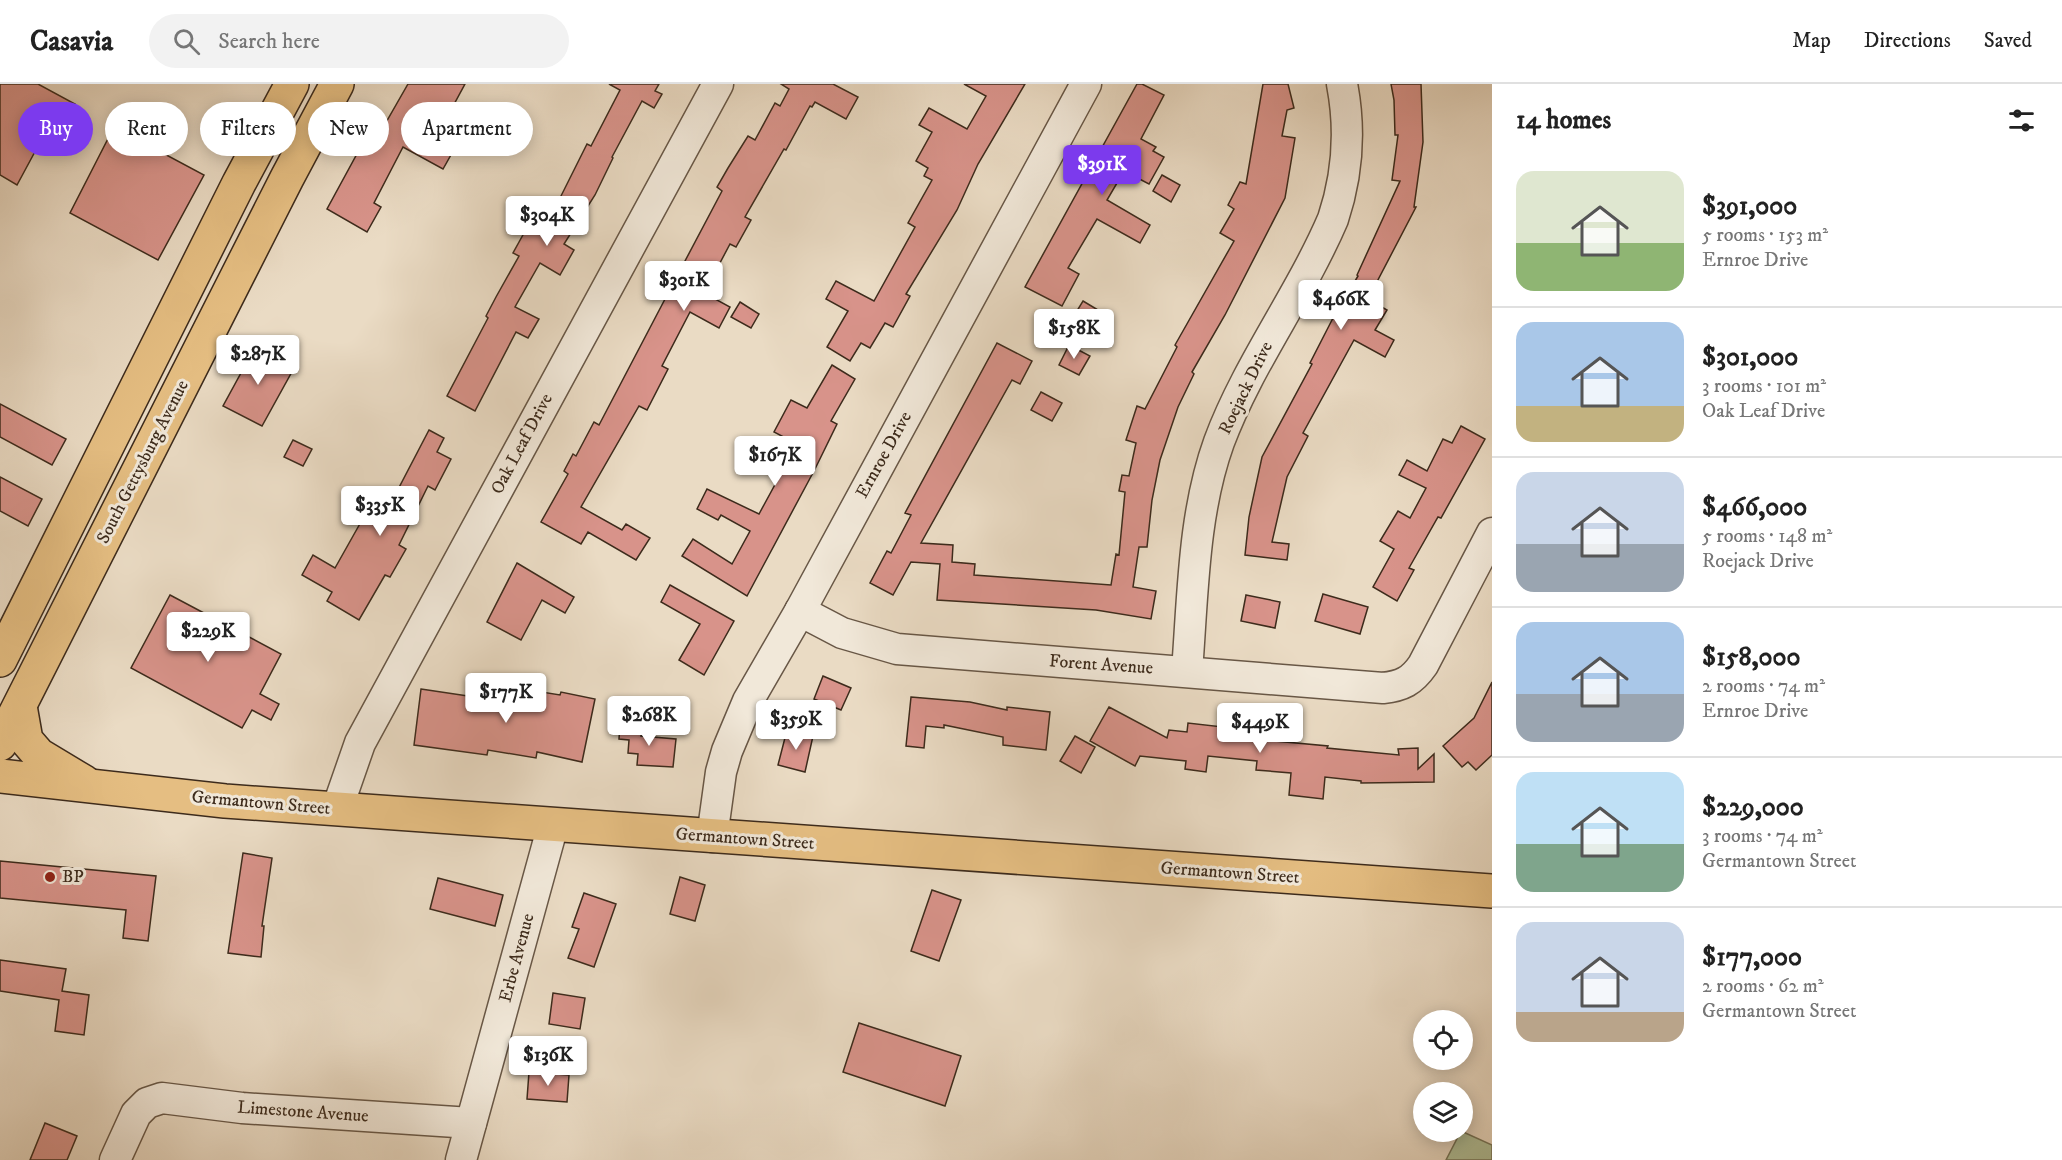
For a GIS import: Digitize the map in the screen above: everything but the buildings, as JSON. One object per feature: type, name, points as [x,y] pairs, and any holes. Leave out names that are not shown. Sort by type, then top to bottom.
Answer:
[{"type":"main road","points":[[0,660],[233,194],[292,84]]},
{"type":"main road","name":"South Gettysburg Avenue","points":[[0,744],[276,199],[337,84]]},
{"type":"main road","points":[[20,706],[26,740],[39,755],[93,788]]},
{"type":"main road","name":"Germantown Street","points":[[0,776],[93,788],[337,809],[1492,891]]},
{"type":"street","name":"Oak Leaf Drive","points":[[337,809],[360,743],[718,84]]},
{"type":"street","name":"Ernroe Drive","points":[[712,837],[722,772],[734,731],[1086,84]]},
{"type":"street","name":"Roejack Drive","points":[[1187,671],[1200,521],[1211,470],[1228,420],[1333,219],[1340,200],[1348,137],[1342,84]]},
{"type":"street","name":"Forent Avenue","points":[[800,612],[842,633],[897,649],[1383,688],[1400,686],[1409,681],[1423,665],[1492,533]]},
{"type":"street","name":"Erbe Avenue","points":[[461,1160],[553,825]]},
{"type":"street","name":"Limestone Avenue","points":[[115,1160],[139,1110],[147,1103],[162,1098],[242,1108],[471,1123]]},
{"type":"green space","points":[[1473,1136],[1492,1145],[1492,1160],[1446,1160],[1455,1142],[1473,1142]]},
{"type":"place","name":"BP","points":[[50,877]]}]
